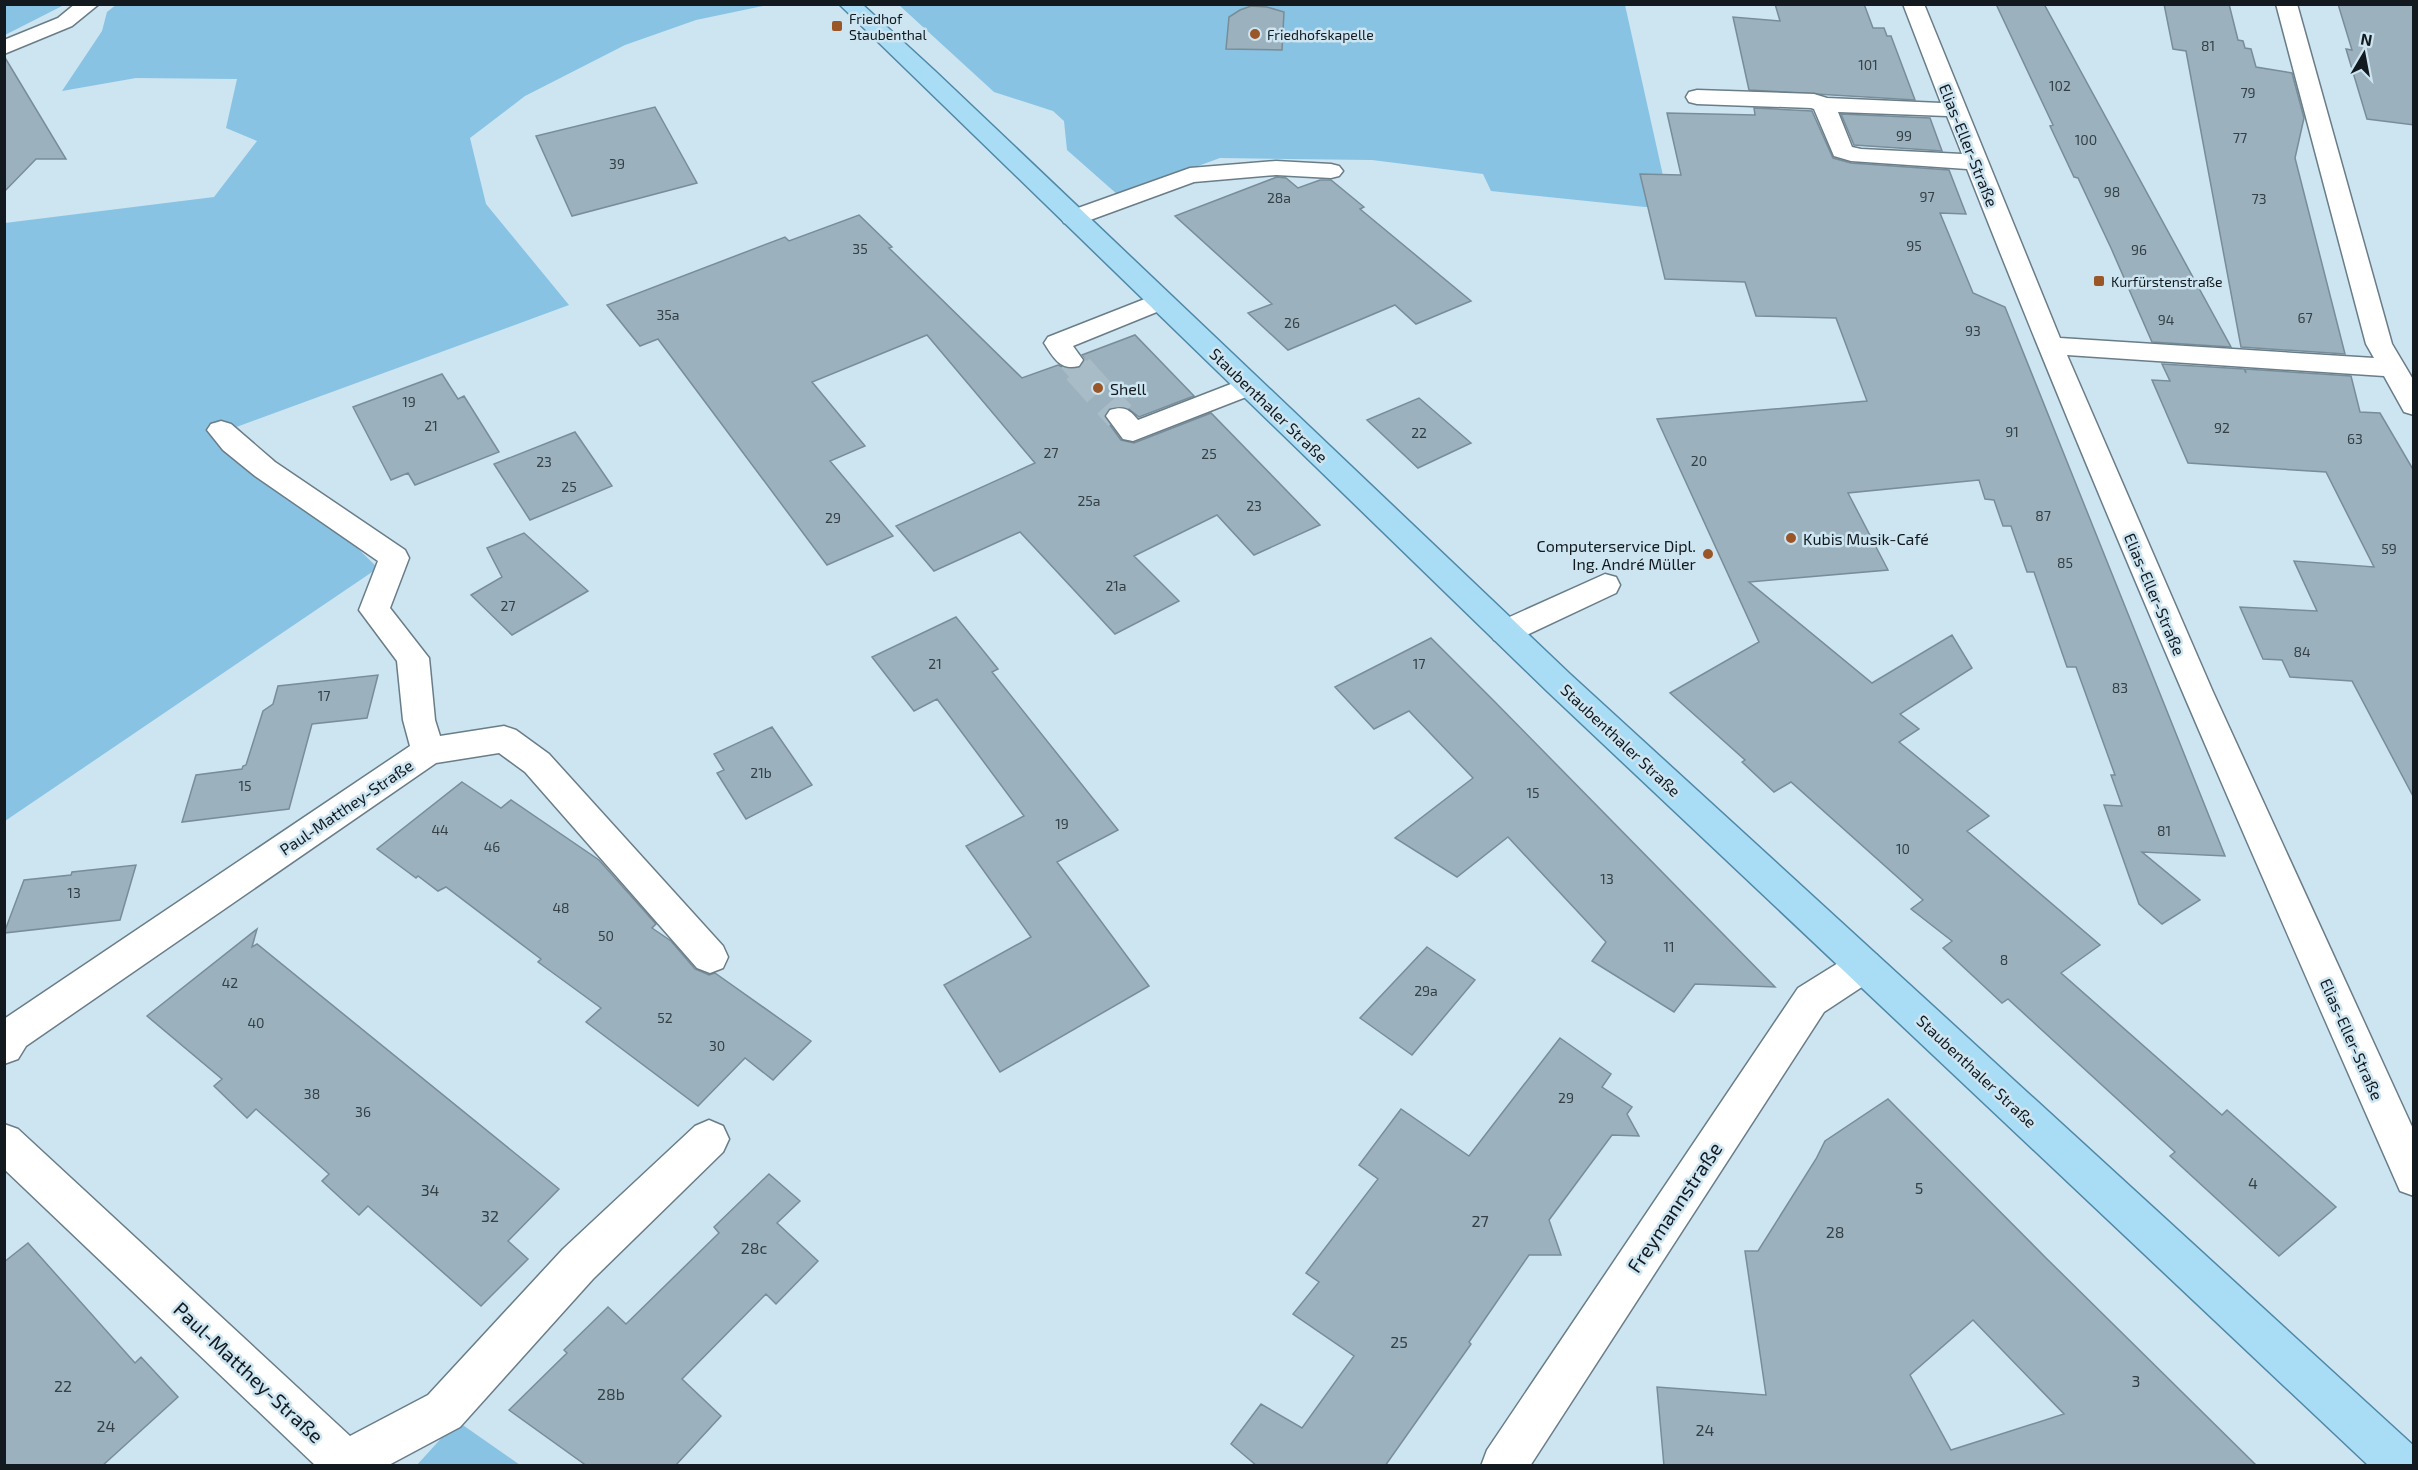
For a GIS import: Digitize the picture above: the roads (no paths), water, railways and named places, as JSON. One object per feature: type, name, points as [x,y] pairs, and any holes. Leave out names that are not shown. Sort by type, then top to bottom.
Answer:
[{"type":"main road","name":"Staubenthaler Straße","points":[[849,4],[927,76],[1506,632],[2402,1466]]},
{"type":"street","points":[[4,48],[65,22],[89,4]]},
{"type":"street","name":"Elias-Eller-Straße","points":[[1913,4],[2050,346],[2197,692],[2414,1177]]},
{"type":"street","points":[[2286,4],[2379,344],[2414,406]]},
{"type":"street","points":[[1696,97],[1814,100],[1824,105],[1955,110]]},
{"type":"street","points":[[1824,105],[1842,151],[1859,156],[1976,162]]},
{"type":"street","points":[[1073,218],[1190,175],[1276,168],[1331,171]]},
{"type":"street","points":[[1070,360],[1057,343],[1160,301]]},
{"type":"street","points":[[2050,346],[2391,368]]},
{"type":"street","points":[[1120,416],[1133,432],[1249,386]]},
{"type":"street","name":"Paul-Matthey-Straße","points":[[4,1047],[13,1034],[428,751],[419,720],[413,658],[374,610],[394,558],[265,469],[233,444],[221,430]]},
{"type":"street","points":[[1506,632],[1605,585]]},
{"type":"street","points":[[428,751],[504,739],[529,757],[710,957]]},
{"type":"street","name":"Freymannstraße","points":[[1503,1466],[1811,1000],[1864,966]]},
{"type":"street","name":"Paul-Matthey-Straße","points":[[4,1142],[346,1463],[444,1411],[578,1264],[709,1139]]},
{"type":"tunnel","points":[[1070,360],[1079,370]]},
{"type":"tunnel","points":[[1078,369],[1120,416]]},
{"type":"place","name":"Friedhof Staubenthal","points":[[837,26]]},
{"type":"place","name":"Friedhofskapelle","points":[[1255,34]]},
{"type":"place","name":"Kurfürstenstraße","points":[[2099,281]]},
{"type":"place","name":"Shell","points":[[1098,388]]},
{"type":"place","name":"Kubis Musik-Café","points":[[1791,538]]},
{"type":"place","name":"Computerservice Dipl. Ing. André Müller","points":[[1708,554]]}]
